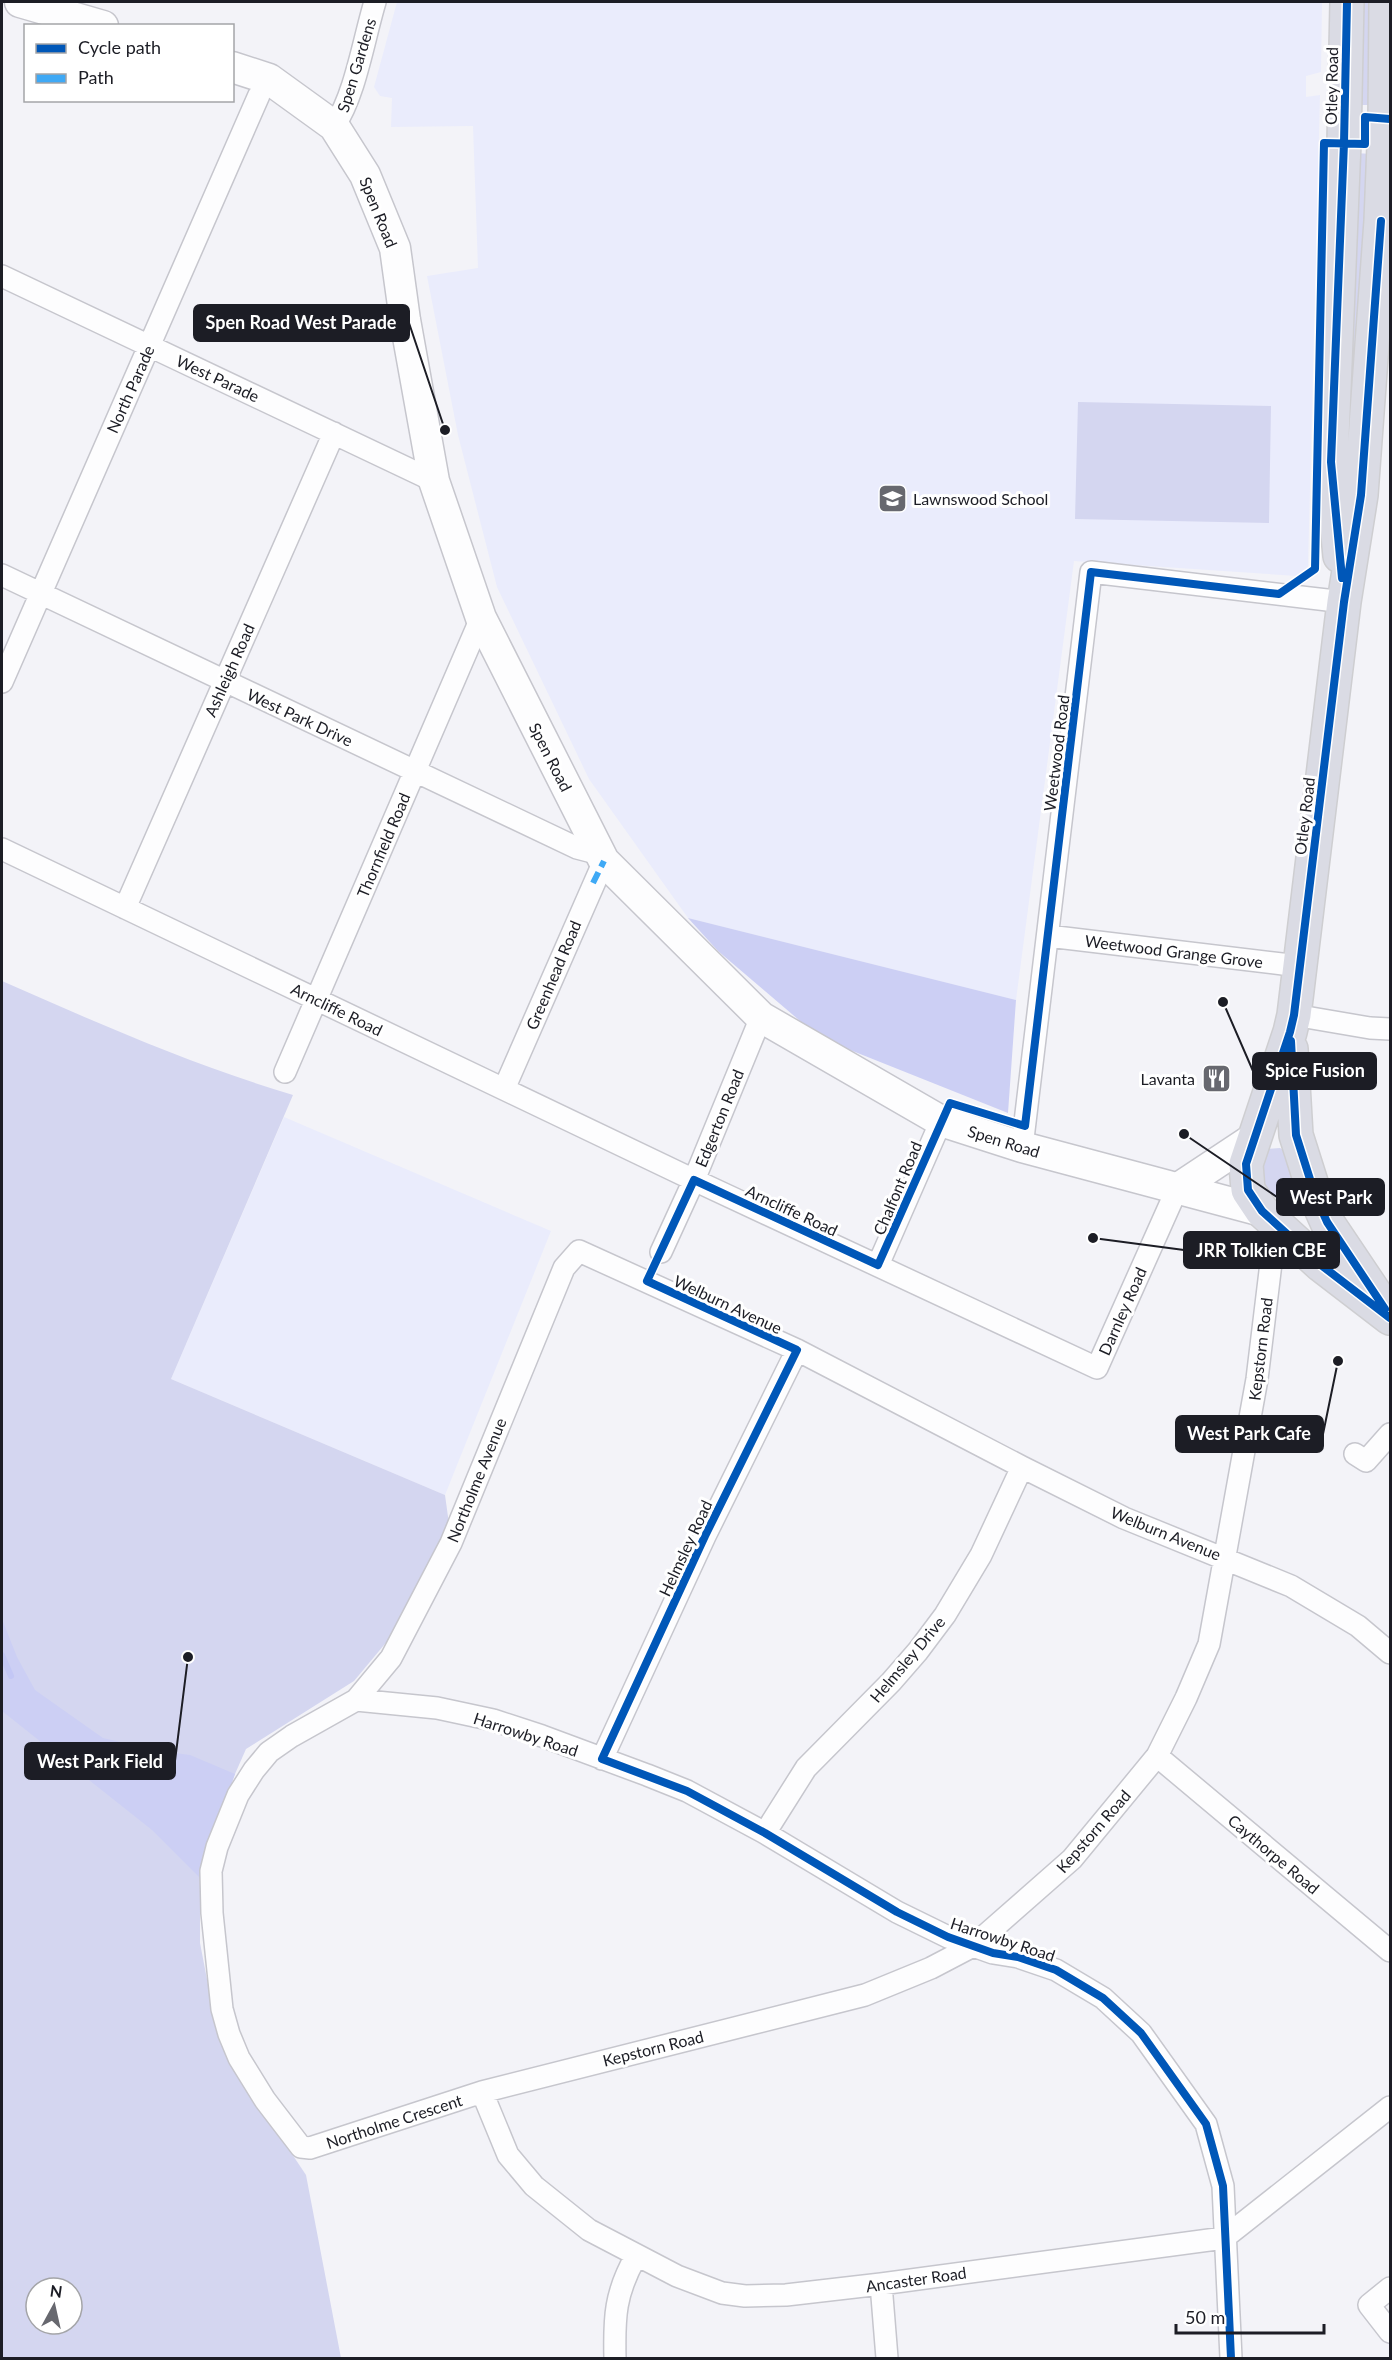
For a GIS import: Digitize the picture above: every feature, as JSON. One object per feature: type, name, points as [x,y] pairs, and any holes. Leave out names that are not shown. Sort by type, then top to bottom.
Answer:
[{"type":"highway","name":"Otley Road","points":[[1344,602],[1331,462],[1344,143],[1347,2]]},
{"type":"highway","name":"Otley Road","points":[[1386,2],[1385,119],[1380,233],[1361,495],[1344,602],[1292,1023],[1296,1135],[1315,1195],[1327,1222],[1390,1317]]},
{"type":"highway","name":"Otley Road","points":[[1292,1023],[1246,1164],[1248,1190],[1271,1220],[1321,1265],[1390,1317]]},
{"type":"highway","points":[[1254,1138],[1296,1135]]},
{"type":"highway","points":[[1271,1220],[1315,1195]]},
{"type":"street","points":[[20,2],[96,24]]},
{"type":"street","name":"Spen Gardens","points":[[334,126],[350,93],[375,2]]},
{"type":"street","name":"Spen Road","points":[[234,68],[269,79],[334,126],[365,175],[395,248],[405,320],[435,481],[481,618],[599,866],[761,1017],[941,1121],[1022,1147],[1177,1189],[1271,1220]]},
{"type":"street","name":"North Parade","points":[[2,682],[259,95]]},
{"type":"street","name":"West Parade","points":[[2,276],[435,481]]},
{"type":"street","name":"Ashleigh Road","points":[[124,908],[334,433]]},
{"type":"street","name":"Weetwood Road","points":[[1022,1147],[1090,572],[1344,602]]},
{"type":"street","name":"West Park Drive","points":[[2,575],[577,848],[599,866]]},
{"type":"street","name":"Thornfield Road","points":[[285,1072],[481,618]]},
{"type":"street","name":"Arncliffe Road","points":[[2,849],[694,1180],[1097,1368]]},
{"type":"street","name":"Greenhead Road","points":[[504,1089],[599,866]]},
{"type":"street","name":"Weetwood Grange Grove","points":[[1048,936],[1299,966]]},
{"type":"street","name":"Edgerton Road","points":[[661,1252],[694,1180],[761,1017]]},
{"type":"street","points":[[1292,1023],[1390,1029]]},
{"type":"street","name":"Chalfont Road","points":[[879,1265],[941,1121]]},
{"type":"street","points":[[1177,1189],[1254,1138]]},
{"type":"street","name":"Darnley Road","points":[[1097,1368],[1177,1189]]},
{"type":"street","name":"Kepstorn Road","points":[[482,2092],[865,1995],[931,1968],[973,1946],[1072,1859],[1157,1756],[1186,1698],[1209,1644],[1257,1380],[1271,1263],[1271,1220]]},
{"type":"street","name":"Welburn Avenue","points":[[579,1251],[797,1350],[1124,1518],[1291,1586],[1358,1626],[1390,1653]]},
{"type":"street","name":"Northolme Avenue","points":[[356,1700],[391,1658],[451,1543],[564,1268],[579,1251]]},
{"type":"street","name":"Helmsley Road","points":[[602,1759],[705,1536],[797,1350]]},
{"type":"street","points":[[1355,1454],[1366,1461],[1390,1434]]},
{"type":"street","name":"Helmsley Drive","points":[[765,1833],[806,1768],[891,1682],[918,1651],[945,1614],[981,1555],[1022,1467]]},
{"type":"street","name":"Harrowby Road","points":[[356,1700],[437,1708],[493,1720],[543,1736],[687,1791],[765,1833],[897,1912],[948,1937],[993,1953],[1018,1957],[1056,1970],[1103,1998],[1141,2033],[1206,2124],[1223,2186],[1231,2358]]},
{"type":"street","name":"Northolme Crescent","points":[[356,1700],[292,1736],[269,1752],[238,1795],[227,1820],[211,1871],[215,1955],[222,2009],[229,2034],[239,2058],[265,2100],[301,2147],[310,2148],[324,2144],[482,2092]]},
{"type":"street","name":"Caythorpe Road","points":[[1157,1756],[1390,1952]]},
{"type":"street","name":"Ancaster Road","points":[[482,2092],[508,2155],[534,2186],[589,2230],[677,2276],[722,2293],[745,2296],[786,2295],[1224,2238]]},
{"type":"street","points":[[1224,2238],[1390,2107]]},
{"type":"street","points":[[615,2358],[617,2298],[624,2277],[636,2256]]},
{"type":"street","points":[[881,2284],[887,2358]]},
{"type":"street","points":[[1390,2288],[1369,2305],[1390,2332]]},
{"type":"shaded area","name":"Lawnswood School","points":[[397,2],[1322,2],[1321,72],[1306,76],[1306,97],[1320,95],[1308,567],[1297,576],[1074,561],[1016,1000],[688,918],[589,779],[497,587],[458,435],[427,276],[478,268],[473,126],[391,127],[392,98],[380,96],[374,87]]},
{"type":"shaded area","points":[[1359,2],[1375,2],[1376,105],[1359,105]]},
{"type":"shaded area","points":[[1354,153],[1373,154],[1354,482],[1341,480]]},
{"type":"shaded area","points":[[1078,402],[1271,406],[1269,523],[1075,519]]},
{"type":"shaded area","points":[[688,918],[1016,1000],[1008,1113],[820,1038],[718,951]]},
{"type":"shaded area","points":[[2,981],[182,1057],[293,1095],[171,1379],[445,1495],[450,1531],[394,1633],[354,1681],[246,1749],[206,1840],[200,1878],[200,1943],[221,2038],[244,2082],[306,2175],[341,2358],[2,2358]]},
{"type":"shaded area","points":[[284,1117],[551,1231],[445,1495],[171,1379]]},
{"type":"shaded area","points":[[1280,1148],[1290,1154],[1301,1186],[1295,1198],[1281,1201],[1265,1188],[1261,1170],[1267,1149]]},
{"type":"shaded area","points":[[2,1619],[17,1657],[35,1690],[103,1738],[159,1751],[190,1755],[235,1774],[200,1878],[152,1830],[2,1711]]},
{"type":"waterway","points":[[2,1655],[11,1676]]},
{"type":"marked path","points":[[593,883],[604,861]]},
{"type":"cycle path","points":[[1342,578],[1331,462],[1344,143],[1347,2]]},
{"type":"cycle path","points":[[1231,2358],[1223,2186],[1206,2124],[1141,2033],[1103,1998],[1056,1970],[1018,1957],[993,1953],[948,1937],[897,1912],[765,1833],[687,1791],[602,1759],[705,1536],[797,1350],[647,1281],[694,1180],[878,1265],[950,1103],[1025,1126],[1091,572],[1279,594],[1315,569],[1324,143],[1365,144],[1365,117],[1390,119]]},
{"type":"cycle path","points":[[1381,221],[1361,495],[1344,602],[1294,1015],[1246,1164],[1248,1190],[1262,1211],[1321,1265],[1390,1318]]},
{"type":"cycle path","points":[[1291,1041],[1296,1135],[1315,1195],[1327,1222],[1385,1309]]},
{"type":"place","name":"Spen Road West Parade","points":[[445,430]]},
{"type":"place","name":"Lawnswood School","points":[[892,498]]},
{"type":"place","name":"Spice Fusion","points":[[1223,1002]]},
{"type":"place","name":"Lavanta","points":[[1216,1078]]},
{"type":"place","name":"West Park","points":[[1184,1134]]},
{"type":"place","name":"JRR Tolkien CBE","points":[[1093,1238]]},
{"type":"place","name":"West Park Cafe","points":[[1338,1361]]},
{"type":"place","name":"West Park Field","points":[[188,1657]]}]
